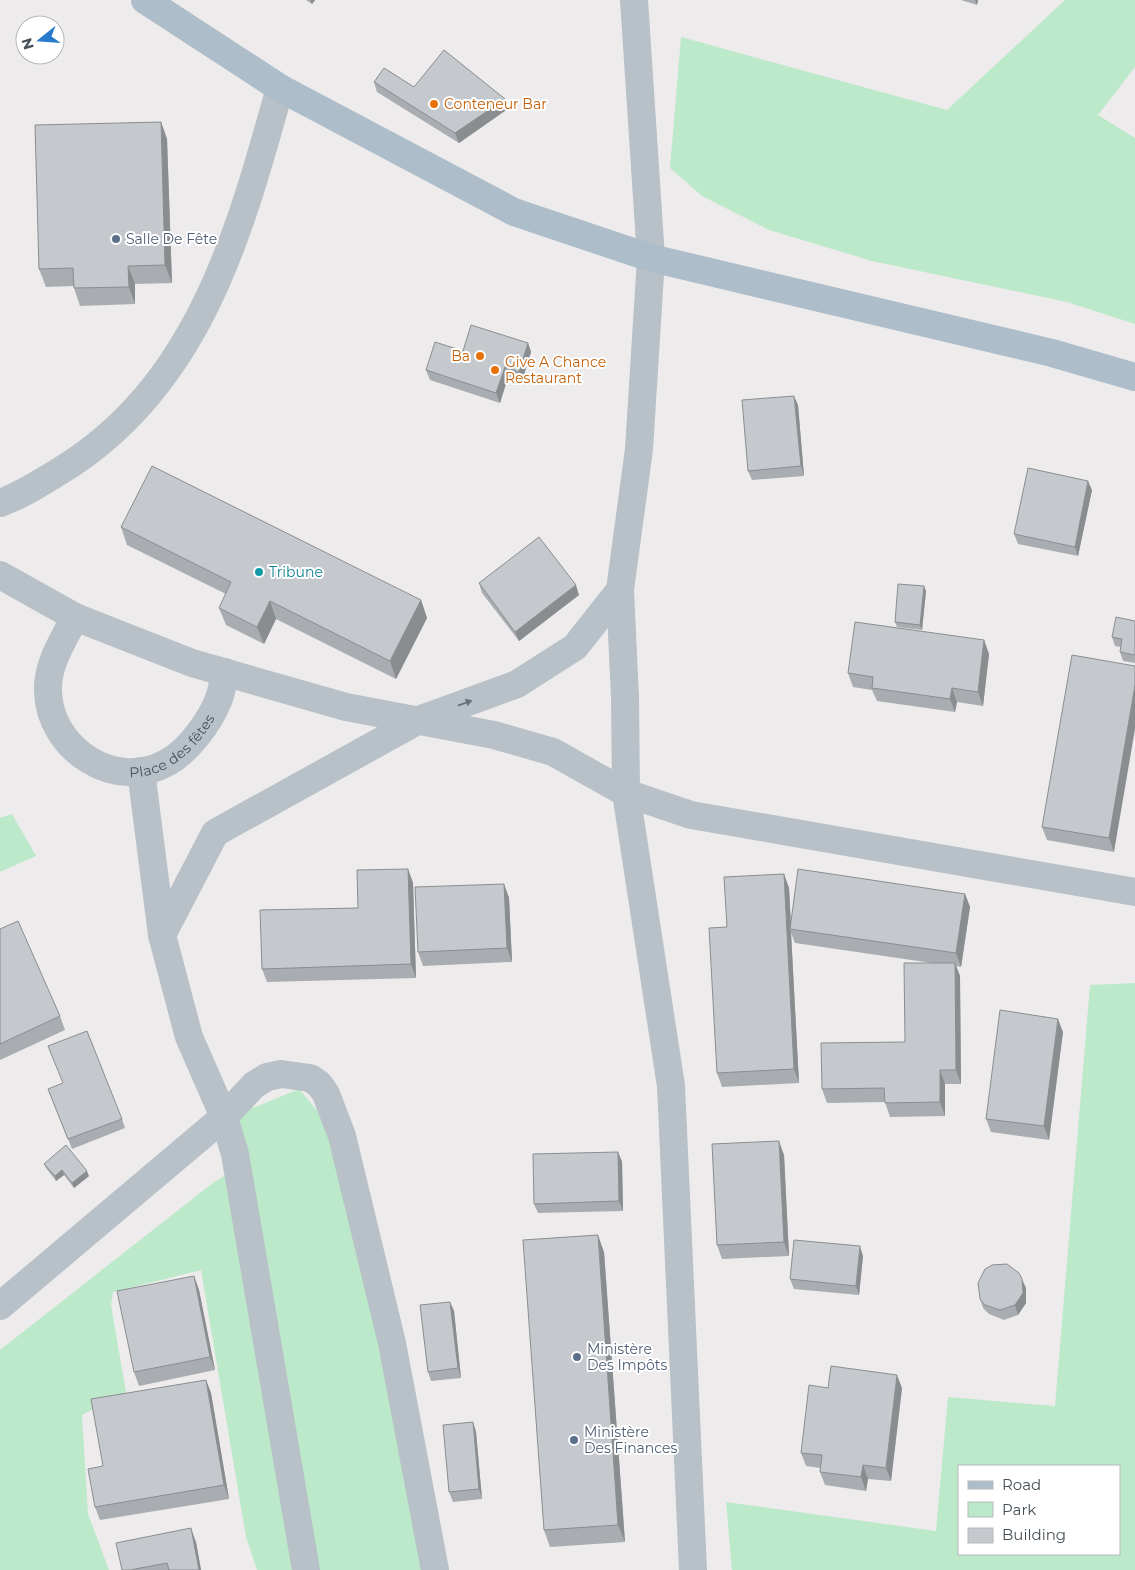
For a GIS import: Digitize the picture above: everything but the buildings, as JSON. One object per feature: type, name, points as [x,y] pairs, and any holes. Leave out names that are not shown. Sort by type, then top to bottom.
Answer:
[{"type":"main road","points":[[145,0],[280,88],[514,212],[651,258],[1052,353],[1135,377]]},
{"type":"street","points":[[634,0],[651,258],[639,449],[620,590],[625,698],[626,793],[671,1086],[693,1570]]},
{"type":"street","points":[[0,503],[18,496],[90,452],[152,393],[194,330],[233,246],[280,88]]},
{"type":"street","points":[[0,575],[75,617],[192,663],[346,706],[494,735],[553,752],[626,793],[691,815],[1135,892]]},
{"type":"street","points":[[162,936],[215,833],[419,720],[517,684],[574,647],[620,590]]},
{"type":"street","name":"Place des fêtes","points":[[75,617],[51,664],[48,691],[53,719],[66,742],[88,761],[114,770],[142,771],[167,763],[189,746],[218,702],[225,672]]},
{"type":"street","points":[[142,771],[162,936],[189,1037],[224,1117],[235,1154],[306,1570]]},
{"type":"street","points":[[0,1306],[224,1117],[254,1085],[281,1074],[310,1078],[319,1084],[326,1094],[342,1136],[392,1343],[435,1570]]},
{"type":"green space","points":[[1065,0],[1135,0],[1135,67],[1098,115],[1135,138],[1135,324],[1067,302],[872,261],[769,230],[702,196],[670,168],[681,37],[947,110]]},
{"type":"green space","points":[[12,814],[36,856],[0,872],[0,818]]},
{"type":"green space","points":[[1135,983],[1135,1570],[732,1570],[726,1502],[936,1531],[948,1397],[1055,1406],[1090,985]]},
{"type":"green space","points":[[299,1089],[337,1134],[431,1570],[257,1570],[246,1537],[201,1270],[113,1292],[111,1305],[126,1392],[82,1415],[88,1514],[109,1570],[0,1570],[0,1350],[214,1182],[240,1167],[228,1118]]},
{"type":"place","name":"Conteneur Bar","points":[[434,104]]},
{"type":"place","name":"Salle De Fête","points":[[116,239]]},
{"type":"place","name":"Ba","points":[[480,356]]},
{"type":"place","name":"Give A Chance Restaurant","points":[[495,370]]},
{"type":"place","name":"Tribune","points":[[259,572]]},
{"type":"place","name":"Ministère Des Impôts","points":[[577,1357]]},
{"type":"place","name":"Ministère Des Finances","points":[[574,1440]]}]
